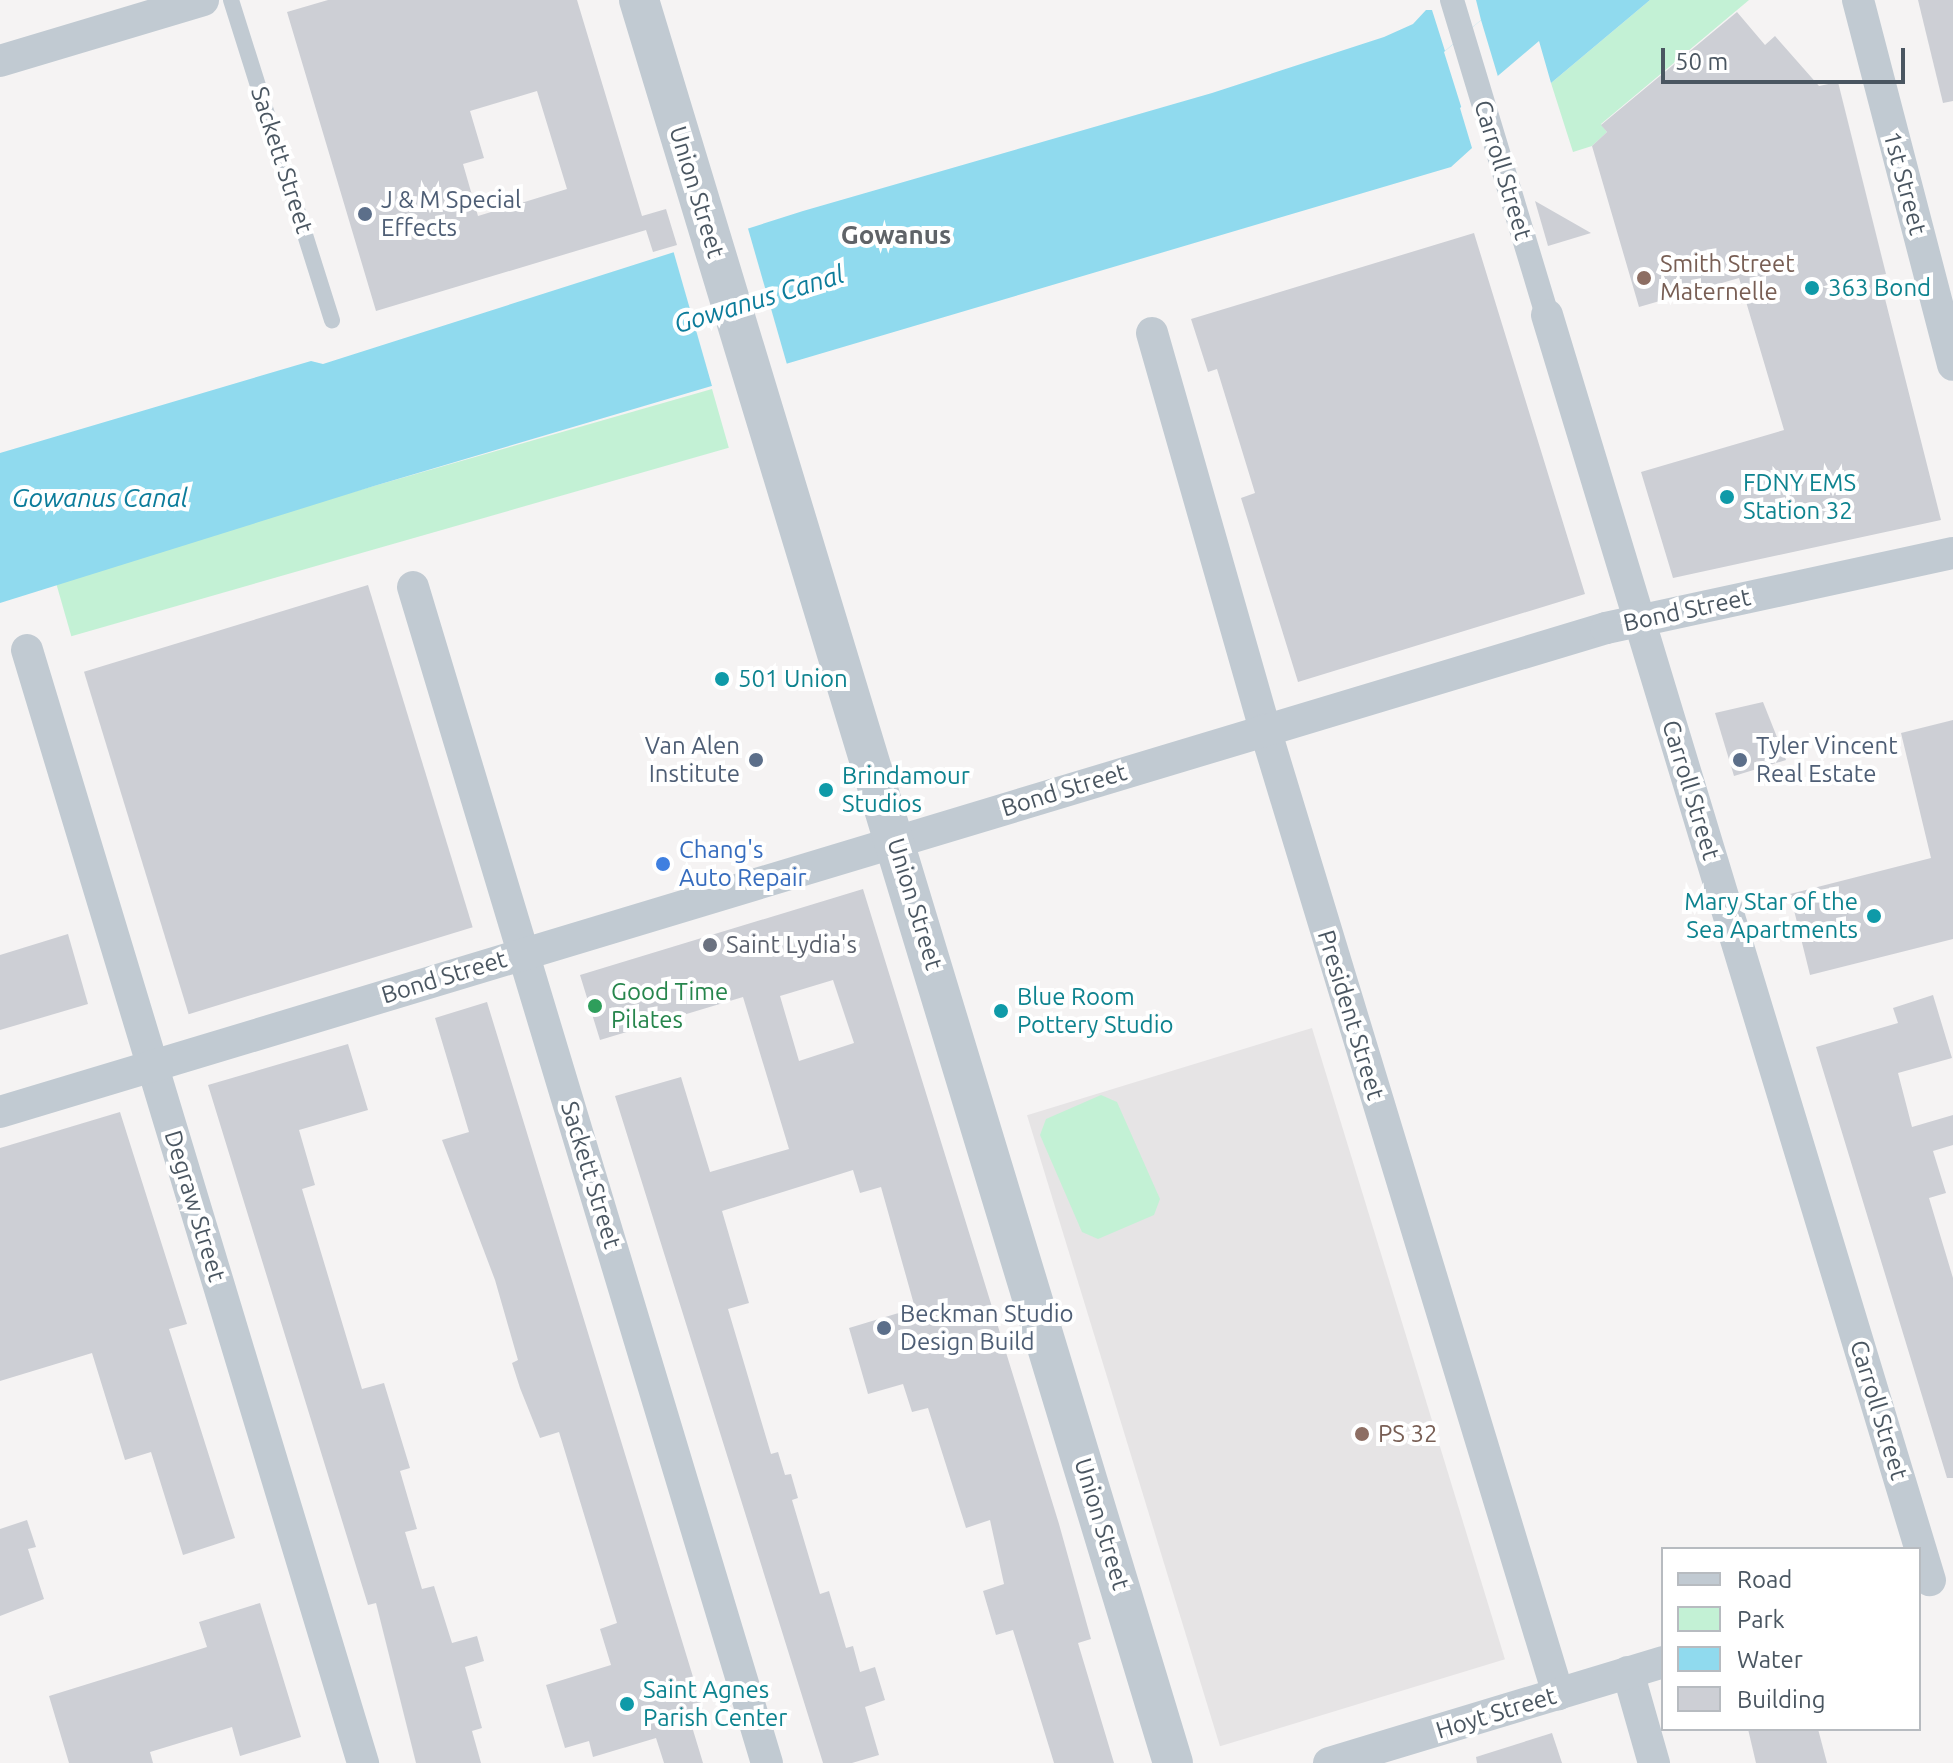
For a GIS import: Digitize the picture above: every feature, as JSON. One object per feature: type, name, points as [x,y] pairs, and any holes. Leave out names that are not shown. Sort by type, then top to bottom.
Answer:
[{"type":"street","points":[[0,61],[203,0]]},
{"type":"street","name":"Union Street","points":[[639,0],[1173,1763]]},
{"type":"street","name":"Carroll Street","points":[[1452,0],[1934,1579]]},
{"type":"street","name":"1st Street","points":[[1858,0],[1953,365]]},
{"type":"street","name":"President Street","points":[[1152,333],[1265,729],[1558,1694]]},
{"type":"street","name":"Bond Street","points":[[0,1112],[1265,729],[1640,621],[1953,553]]},
{"type":"street","name":"Sackett Street","points":[[413,587],[767,1763]]},
{"type":"street","name":"Degraw Street","points":[[27,650],[363,1763]]},
{"type":"street","name":"Hoyt Street","points":[[1329,1763],[1661,1663]]},
{"type":"street","points":[[1628,1672],[1654,1763]]},
{"type":"lane","name":"Sackett Street","points":[[231,0],[332,320]]},
{"type":"shaded area","name":"PS 32","points":[[1312,1028],[1505,1659],[1220,1746],[1027,1115]]},
{"type":"green space","points":[[1650,0],[1749,0],[1601,124],[1607,132],[1592,146],[1573,152],[1551,83]]},
{"type":"green space","points":[[712,389],[729,448],[71,636],[54,578]]},
{"type":"green space","points":[[1101,1095],[1117,1102],[1160,1199],[1154,1215],[1098,1239],[1082,1232],[1040,1135],[1046,1119]]},
{"type":"water","name":"Gowanus Canal","points":[[1476,0],[1650,0],[1551,83],[1539,41],[1460,108],[1472,148],[1451,167],[374,486],[0,603],[0,453],[311,361],[323,364],[803,211],[1212,93],[1384,37],[1413,24],[1426,10],[1432,10],[1445,51],[1481,20]]},
{"type":"pier","points":[[1481,20],[1499,80],[1465,109],[1475,151],[1444,52]]},
{"type":"pier","points":[[747,225],[788,368],[713,390],[672,246]]},
{"type":"building","points":[[328,0],[577,0],[642,216],[666,209],[677,245],[653,252],[646,230],[376,311],[287,12]],"holes":[[[537,91],[567,189],[478,216],[463,164],[484,158],[470,111]]]},
{"type":"building","points":[[1918,0],[1953,0],[1953,101],[1943,103]]},
{"type":"building","name":"363 Bond","points":[[1737,12],[1765,45],[1775,36],[1819,86],[1838,82],[1886,274],[1879,275],[1941,520],[1673,578],[1641,472],[1784,430],[1739,278],[1639,307],[1592,146],[1607,132],[1601,125]]},
{"type":"building","points":[[1535,201],[1591,233],[1548,246]]},
{"type":"building","points":[[1474,233],[1585,594],[1298,682],[1241,498],[1255,493],[1217,369],[1208,372],[1191,319]]},
{"type":"building","points":[[368,585],[473,927],[189,1014],[84,672]]},
{"type":"building","points":[[1763,702],[1786,760],[1734,776],[1715,713]]},
{"type":"building","name":"Mary Star of the Sea Apartments","points":[[1953,720],[1953,939],[1810,975],[1790,894],[1931,858],[1901,733]]},
{"type":"building","points":[[863,889],[1059,1524],[1091,1639],[1078,1643],[1114,1763],[1054,1763],[1013,1630],[996,1635],[983,1591],[1004,1584],[990,1520],[966,1528],[928,1408],[912,1412],[903,1384],[868,1394],[849,1328],[915,1308],[881,1187],[860,1193],[853,1170],[722,1211],[749,1303],[728,1309],[771,1454],[778,1452],[785,1475],[791,1474],[798,1498],[792,1500],[820,1594],[829,1591],[846,1648],[853,1646],[860,1672],[875,1667],[885,1700],[865,1707],[879,1755],[852,1763],[823,1763],[615,1096],[681,1077],[710,1172],[789,1149],[743,997],[600,1040],[580,975]],"holes":[[[833,980],[854,1043],[799,1061],[780,996]]]},
{"type":"building","points":[[68,934],[88,1004],[0,1030],[0,955]]},
{"type":"building","points":[[1933,995],[1952,1058],[1898,1073],[1912,1127],[1953,1115],[1953,1145],[1933,1151],[1946,1193],[1929,1198],[1953,1278],[1953,1478],[1947,1478],[1816,1047],[1898,1023],[1893,1008]]},
{"type":"building","points":[[487,1002],[708,1726],[693,1730],[703,1763],[664,1763],[656,1738],[593,1757],[589,1741],[565,1748],[546,1685],[611,1665],[600,1629],[617,1623],[559,1432],[540,1438],[520,1388],[512,1363],[518,1360],[495,1280],[442,1140],[469,1132],[435,1018]]},
{"type":"building","points":[[348,1044],[368,1110],[299,1130],[315,1185],[302,1189],[362,1389],[384,1383],[410,1468],[400,1471],[417,1529],[405,1532],[422,1589],[434,1586],[452,1643],[477,1636],[484,1661],[465,1667],[482,1728],[472,1731],[481,1763],[416,1763],[376,1603],[368,1605],[208,1085]]},
{"type":"building","points":[[120,1112],[187,1324],[169,1329],[235,1538],[183,1555],[151,1452],[125,1460],[92,1353],[0,1381],[0,1148]]},
{"type":"building","points":[[27,1520],[36,1547],[28,1549],[44,1599],[0,1616],[0,1529]]},
{"type":"building","points":[[260,1603],[301,1737],[240,1756],[232,1727],[150,1752],[153,1763],[69,1763],[49,1696],[207,1647],[199,1622]]},
{"type":"building","points":[[1748,1731],[1819,1731],[1827,1763],[1756,1763]]},
{"type":"building","points":[[1552,1733],[1562,1763],[1477,1763],[1476,1757]]},
{"type":"place","name":"J & M Special Effects","points":[[365,214]]},
{"type":"place","name":"Smith Street Maternelle","points":[[1644,278]]},
{"type":"place","name":"363 Bond","points":[[1812,288]]},
{"type":"place","name":"FDNY EMS Station 32","points":[[1727,497]]},
{"type":"place","name":"501 Union","points":[[722,679]]},
{"type":"place","name":"Van Alen Institute","points":[[756,760]]},
{"type":"place","name":"Tyler Vincent Real Estate","points":[[1740,760]]},
{"type":"place","name":"Brindamour Studios","points":[[826,790]]},
{"type":"place","name":"Chang's Auto Repair","points":[[663,864]]},
{"type":"place","name":"Mary Star of the Sea Apartments","points":[[1874,916]]},
{"type":"place","name":"Saint Lydia's","points":[[710,945]]},
{"type":"place","name":"Good Time Pilates","points":[[595,1006]]},
{"type":"place","name":"Blue Room Pottery Studio","points":[[1001,1011]]},
{"type":"place","name":"Beckman Studio Design Build","points":[[884,1328]]},
{"type":"place","name":"PS 32","points":[[1362,1434]]},
{"type":"place","name":"Saint Agnes Parish Center","points":[[627,1704]]},
{"type":"district","name":"Gowanus","points":[[896,235]]}]
